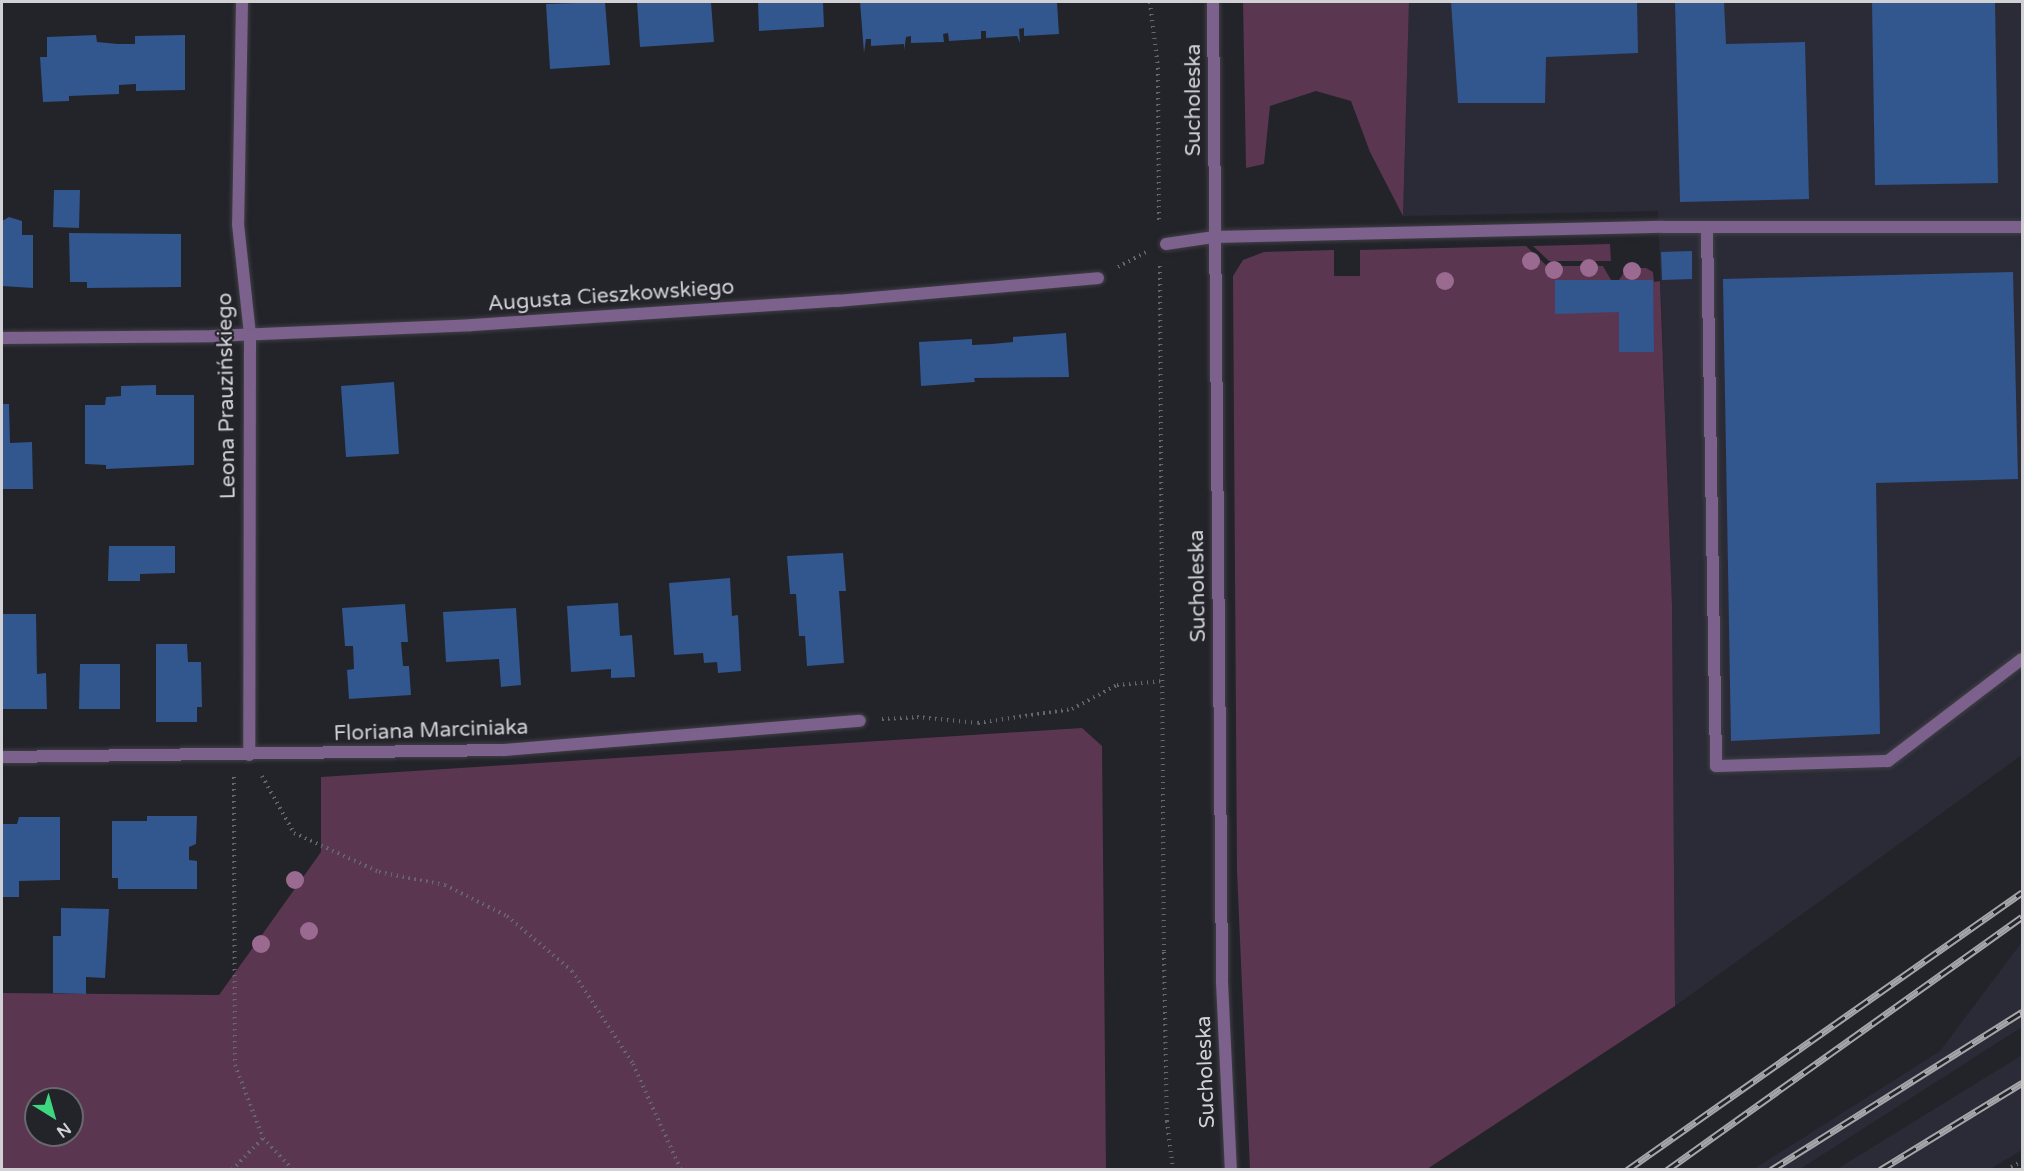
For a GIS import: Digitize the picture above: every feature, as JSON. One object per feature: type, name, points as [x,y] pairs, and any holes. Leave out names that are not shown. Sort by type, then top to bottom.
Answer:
[{"type":"street","name":"Leona Prauzińskiego","points":[[242,2],[238,224],[250,335],[249,755]]},
{"type":"street","name":"Sucholeska","points":[[1213,2],[1222,982],[1231,1170]]},
{"type":"street","points":[[1163,245],[1214,237],[1707,227],[2022,227]]},
{"type":"street","points":[[1707,227],[1716,766],[1888,761],[2022,659]]},
{"type":"street","name":"Augusta Cieszkowskiego","points":[[2,338],[250,335],[837,301],[1098,278]]},
{"type":"street","name":"Floriana Marciniaka","points":[[2,758],[504,750],[860,721]]},
{"type":"path","points":[[1149,2],[1158,68],[1163,245],[1163,681],[1167,1110],[1173,1170]]},
{"type":"path","points":[[1098,278],[1163,245]]},
{"type":"path","points":[[860,721],[917,717],[978,723],[1072,709],[1117,685],[1163,681]]},
{"type":"path","points":[[293,1170],[263,1138],[235,1065],[234,770],[249,755],[294,833],[379,872],[445,885],[507,916],[572,971],[633,1064],[681,1170]]},
{"type":"path","points":[[232,1170],[263,1138]]},
{"type":"path","points":[[2006,1170],[2022,1161]]},
{"type":"shaded area","points":[[1243,2],[1409,2],[1403,216],[1370,152],[1351,101],[1316,91],[1270,106],[1264,164],[1246,168]]},
{"type":"shaded area","points":[[1409,2],[2022,2],[2022,755],[1675,1006],[1672,605],[1658,211],[1403,216]]},
{"type":"shaded area","points":[[1610,244],[1611,261],[1549,261],[1533,246]]},
{"type":"shaded area","points":[[1526,246],[1547,266],[1603,266],[1611,280],[1619,280],[1627,268],[1646,268],[1653,272],[1654,282],[1660,281],[1672,605],[1675,1006],[1427,1169],[1250,1170],[1237,871],[1233,276],[1243,260],[1264,252],[1334,250],[1334,276],[1360,276],[1360,250]]},
{"type":"shaded area","points":[[1082,728],[1102,746],[1106,1169],[2,1170],[2,993],[219,995],[321,852],[321,777]]},
{"type":"shaded area","points":[[2022,942],[2022,1027],[1800,1169],[1754,1169],[1940,1051]]},
{"type":"shaded area","points":[[2022,1055],[2022,1150],[1990,1169],[1837,1169]]},
{"type":"building","points":[[605,2],[610,65],[550,69],[546,4]]},
{"type":"building","points":[[637,2],[711,2],[714,42],[640,47]]},
{"type":"building","points":[[758,2],[823,2],[824,27],[759,31]]},
{"type":"building","points":[[860,2],[1057,2],[1059,34],[1024,36],[1024,28],[1019,29],[1020,43],[1017,36],[986,38],[986,31],[981,31],[981,39],[949,41],[948,33],[943,34],[944,42],[911,43],[911,36],[906,37],[904,51],[904,44],[871,46],[871,39],[866,39],[864,53]]},
{"type":"building","points":[[1451,2],[1637,2],[1638,53],[1546,57],[1545,103],[1458,103]]},
{"type":"building","points":[[1675,2],[1724,2],[1726,44],[1805,42],[1809,199],[1680,202]]},
{"type":"building","points":[[1872,2],[1995,2],[1998,183],[1875,185]]},
{"type":"building","points":[[96,35],[97,42],[135,44],[135,36],[185,35],[185,90],[136,91],[136,84],[119,85],[119,94],[69,96],[69,101],[43,102],[40,57],[47,57],[47,37]]},
{"type":"building","points":[[54,190],[80,190],[79,228],[53,227]]},
{"type":"building","points":[[9,217],[22,221],[22,235],[33,235],[33,288],[2,286],[2,221]]},
{"type":"building","points":[[69,233],[181,234],[181,287],[87,288],[87,282],[70,282]]},
{"type":"building","points":[[1692,251],[1692,279],[1662,280],[1661,252]]},
{"type":"building","points":[[2013,272],[2018,479],[1876,483],[1880,734],[1731,741],[1723,279]]},
{"type":"building","points":[[1555,280],[1653,280],[1654,352],[1619,352],[1619,312],[1555,314]]},
{"type":"building","points":[[1066,333],[1069,377],[974,378],[975,382],[921,386],[919,342],[972,339],[972,345],[992,344],[1013,342],[1013,337]]},
{"type":"building","points":[[394,382],[399,454],[346,457],[341,386]]},
{"type":"building","points":[[156,385],[156,395],[194,395],[194,465],[106,469],[106,465],[85,464],[85,405],[105,405],[106,397],[121,396],[121,386]]},
{"type":"building","points":[[2,404],[9,404],[10,443],[32,442],[33,489],[2,489]]},
{"type":"building","points":[[109,546],[175,546],[175,573],[140,574],[140,581],[108,581]]},
{"type":"building","points":[[843,553],[846,591],[839,591],[844,663],[807,666],[805,636],[799,636],[796,594],[790,594],[787,556]]},
{"type":"building","points":[[730,578],[732,616],[738,615],[741,671],[718,673],[717,662],[704,663],[703,653],[674,655],[669,583]]},
{"type":"building","points":[[618,603],[620,636],[632,635],[635,677],[611,678],[611,669],[571,672],[567,606]]},
{"type":"building","points":[[405,604],[408,642],[401,642],[403,666],[409,666],[411,695],[349,699],[347,670],[354,669],[353,646],[345,646],[342,608]]},
{"type":"building","points":[[516,608],[521,685],[501,687],[499,659],[446,662],[443,612]]},
{"type":"building","points":[[2,614],[36,614],[37,674],[46,673],[47,709],[2,709]]},
{"type":"building","points":[[156,644],[187,644],[188,662],[201,662],[202,707],[197,707],[197,722],[156,722]]},
{"type":"building","points":[[80,664],[120,664],[120,709],[79,709]]},
{"type":"building","points":[[147,816],[197,816],[196,844],[189,847],[189,860],[197,861],[197,889],[118,889],[118,878],[112,878],[112,821],[147,821]]},
{"type":"building","points":[[19,817],[60,817],[60,880],[19,881],[19,897],[2,897],[2,824],[17,824]]},
{"type":"building","points":[[61,908],[109,909],[105,978],[86,977],[86,994],[53,993],[53,936],[61,936]]},
{"type":"railway","points":[[1627,1170],[2022,892]]},
{"type":"railway","points":[[1667,1170],[2022,917]]},
{"type":"railway","points":[[1771,1170],[2022,1012]]},
{"type":"railway","points":[[1880,1170],[2022,1083]]}]
